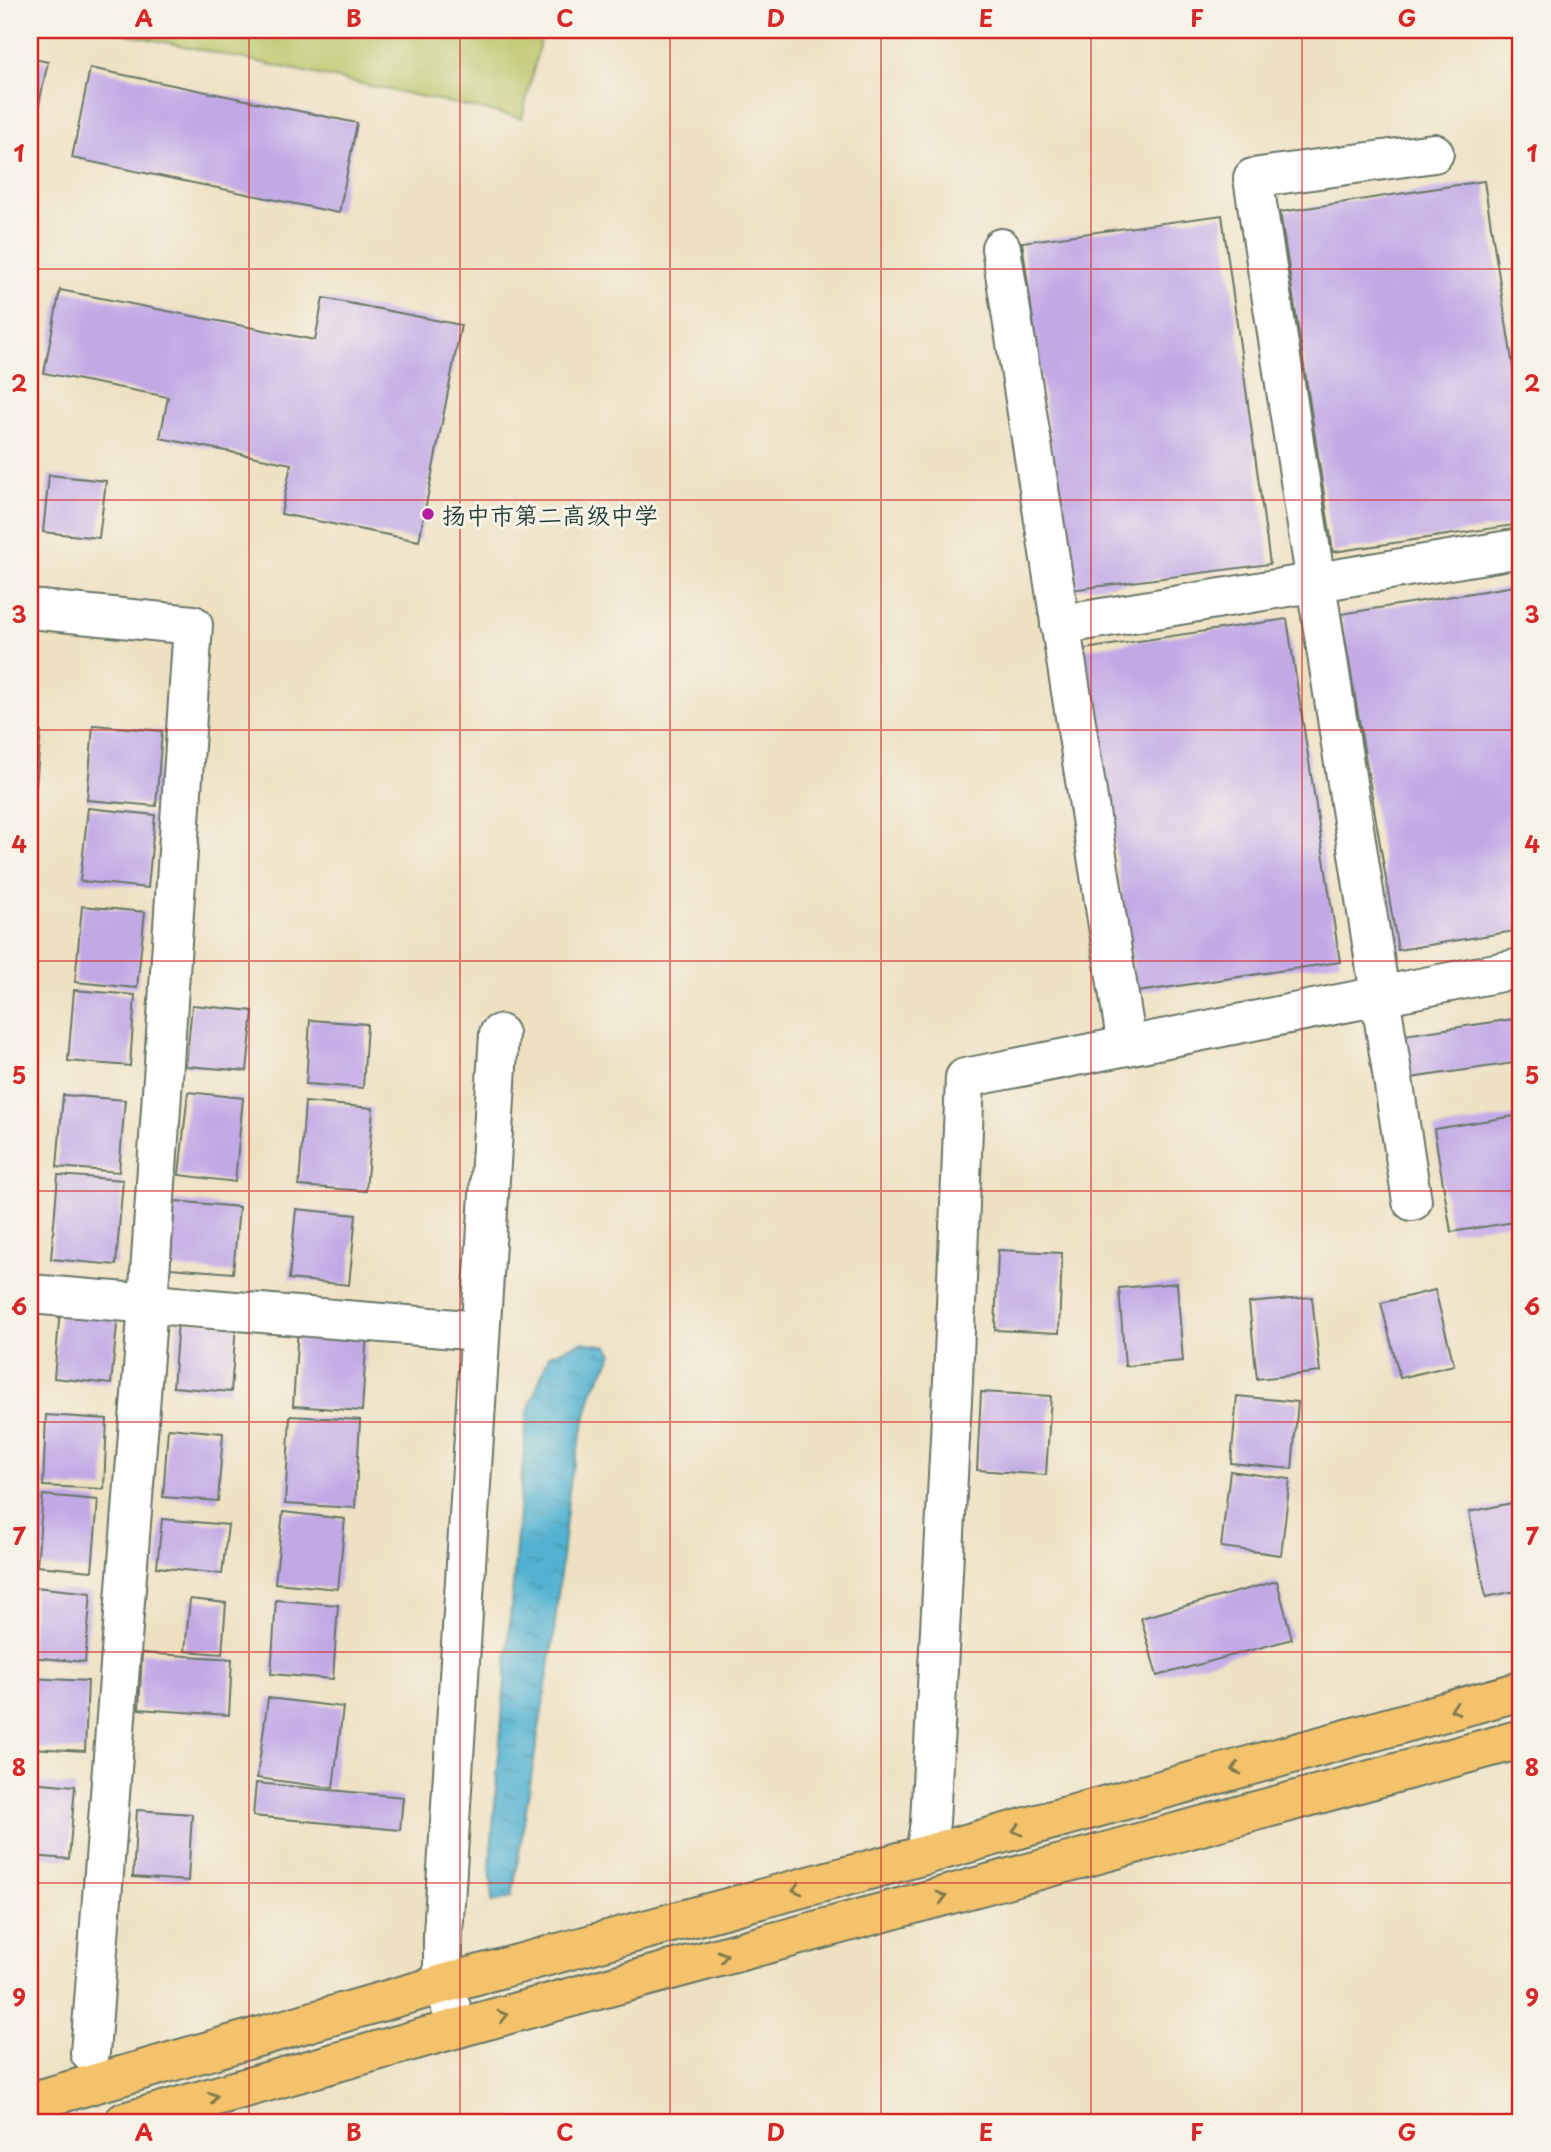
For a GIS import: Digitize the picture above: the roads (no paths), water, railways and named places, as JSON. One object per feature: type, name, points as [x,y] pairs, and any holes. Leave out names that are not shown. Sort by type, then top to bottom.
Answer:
[{"type":"highway","points":[[30,2102],[443,1984],[1521,1691]]},
{"type":"highway","points":[[124,2122],[458,2028],[1521,1739]]},
{"type":"street","points":[[1412,1201],[1253,178],[1434,153]]},
{"type":"street","points":[[1001,248],[1127,1046]]},
{"type":"street","points":[[1060,625],[1521,548]]},
{"type":"street","points":[[30,609],[193,625],[148,1304],[90,2053]]},
{"type":"street","points":[[925,1855],[930,1822],[965,1078],[1521,968]]},
{"type":"street","points":[[458,2028],[443,1984],[443,1934],[499,1034]]},
{"type":"street","points":[[30,1294],[480,1331]]},
{"type":"water","points":[[582,1342],[608,1346],[613,1354],[592,1392],[570,1481],[553,1642],[512,1897],[492,1902],[490,1863],[527,1414],[549,1355]]},
{"type":"place","name":"扬中市第二高级中学","points":[[428,514]]}]
